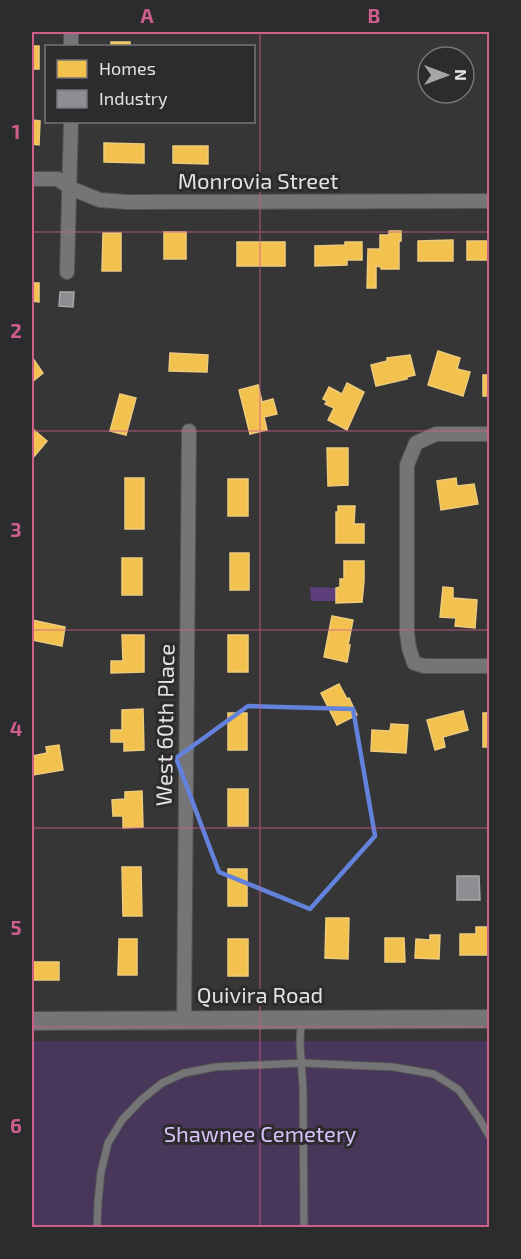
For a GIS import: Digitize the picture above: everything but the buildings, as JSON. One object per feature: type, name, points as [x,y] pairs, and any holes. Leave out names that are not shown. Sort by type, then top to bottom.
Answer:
[{"type":"main road","name":"Quivira Road","points":[[32,1021],[489,1018]]},
{"type":"street","points":[[67,272],[71,123]]},
{"type":"street","name":"Monrovia Street","points":[[32,179],[58,179],[70,188],[100,200],[126,202],[489,201]]},
{"type":"street","name":"West 60th Place","points":[[184,1020],[189,431]]},
{"type":"street","points":[[489,434],[436,434],[416,443],[407,465],[406,633],[414,663],[424,666],[489,666]]},
{"type":"lane","points":[[301,1019],[304,1227]]},
{"type":"lane","points":[[97,1227],[101,1172],[108,1143],[122,1120],[141,1100],[162,1083],[184,1073],[215,1067],[302,1063],[393,1067],[434,1074],[459,1090],[489,1137]]},
{"type":"highlighted area","points":[[248,706],[353,709],[375,836],[310,909],[219,872],[176,758]]},
{"type":"green space","name":"Shawnee Cemetery","points":[[32,1041],[489,1041],[489,1227],[32,1227]]},
{"type":"shaded area","points":[[310,587],[336,588],[336,601],[311,601]]}]
